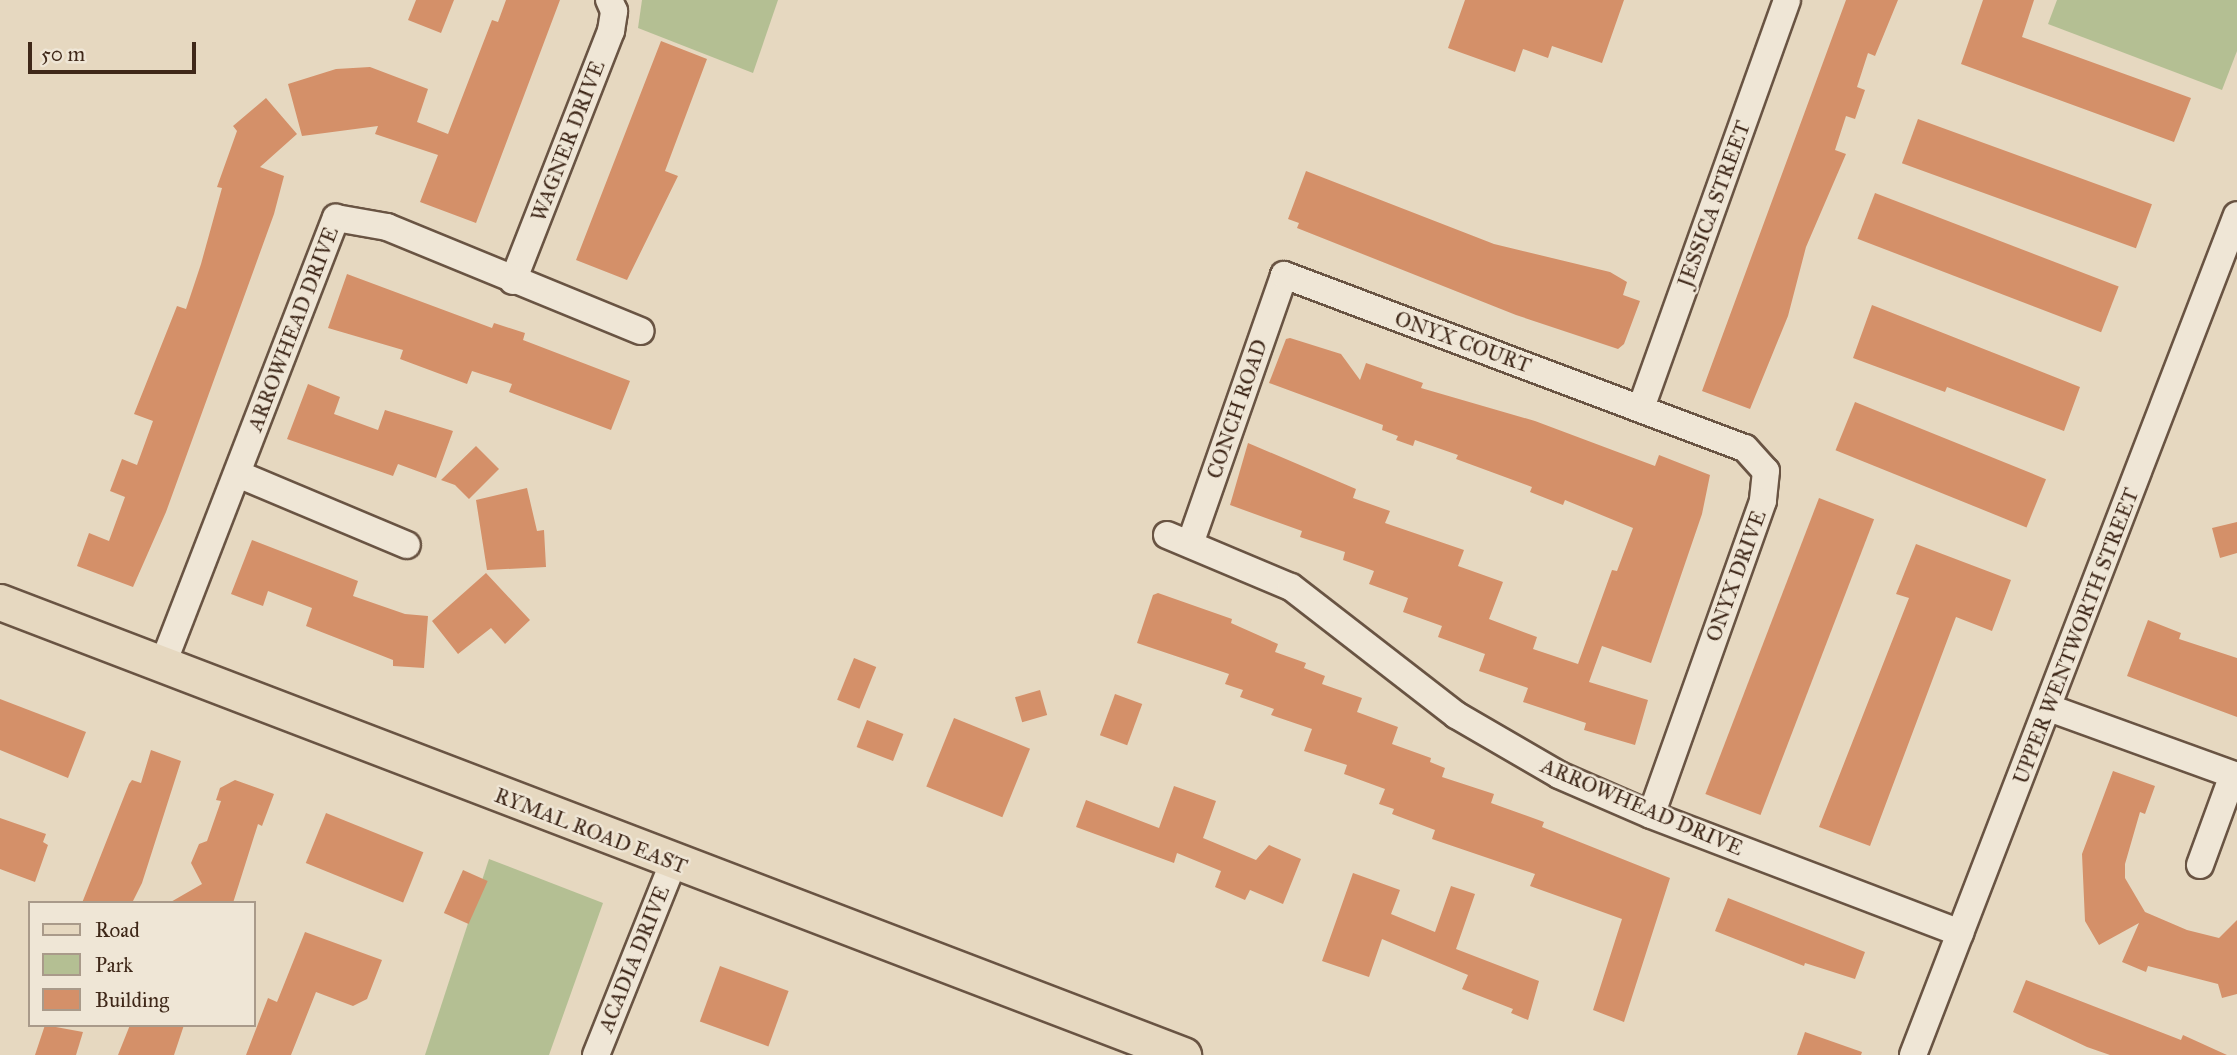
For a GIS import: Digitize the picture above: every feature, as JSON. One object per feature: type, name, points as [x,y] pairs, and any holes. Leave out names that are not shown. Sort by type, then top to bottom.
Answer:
[{"type":"main road","name":"RYMAL ROAD EAST","points":[[0,603],[673,863],[1183,1055]]},
{"type":"street","name":"WAGNER DRIVE","points":[[513,281],[611,31],[614,11],[609,0]]},
{"type":"street","name":"JESSICA STREET","points":[[1641,408],[1787,0]]},
{"type":"street","name":"UPPER WENTWORTH STREET","points":[[1913,1055],[2237,215]]},
{"type":"street","name":"ARROWHEAD DRIVE","points":[[162,666],[336,218],[387,227],[513,281],[641,331]]},
{"type":"street","name":"ONYX COURT","points":[[1284,275],[1641,408]]},
{"type":"street","name":"CONCH ROAD","points":[[1179,539],[1284,275]]},
{"type":"street","name":"ONYX DRIVE","points":[[1641,408],[1745,448],[1762,463],[1766,478],[1763,501],[1651,815]]},
{"type":"street","points":[[238,474],[407,545]]},
{"type":"street","name":"ARROWHEAD DRIVE","points":[[1179,539],[1264,574],[1317,603],[1456,715],[1512,750],[1651,815],[1960,933]]},
{"type":"street","points":[[2049,708],[2235,775],[2200,865]]},
{"type":"street","name":"ACADIA DRIVE","points":[[596,1055],[673,863]]},
{"type":"green space","points":[[642,0],[778,0],[753,73],[638,28]]},
{"type":"green space","points":[[2057,0],[2237,0],[2237,51],[2222,90],[2048,24]]},
{"type":"green space","points":[[489,859],[603,903],[549,1055],[425,1055]]},
{"type":"building","points":[[416,0],[454,0],[441,33],[408,20]]},
{"type":"building","points":[[506,0],[560,0],[476,223],[420,202],[438,155],[375,134],[378,126],[302,136],[288,84],[336,69],[370,67],[428,89],[417,122],[448,134],[492,20],[498,22]]},
{"type":"building","points":[[1465,0],[1624,0],[1602,63],[1552,46],[1548,58],[1523,49],[1515,72],[1448,48]]},
{"type":"building","points":[[1846,0],[1898,0],[1875,56],[1868,53],[1857,87],[1865,90],[1855,119],[1846,116],[1835,150],[1846,154],[1806,247],[1788,316],[1750,409],[1702,391]]},
{"type":"building","points":[[1983,0],[2034,0],[2022,37],[2191,98],[2174,142],[1961,64]]},
{"type":"building","points":[[661,41],[707,59],[665,171],[678,176],[627,280],[576,260]]},
{"type":"building","points":[[266,98],[297,134],[260,167],[284,176],[274,214],[166,512],[133,587],[77,566],[89,533],[109,541],[125,497],[110,491],[122,459],[137,465],[153,421],[134,414],[177,306],[186,309],[222,188],[217,187],[237,131],[233,126]]},
{"type":"building","points":[[1918,119],[2152,204],[2136,248],[1902,163]]},
{"type":"building","points":[[1306,171],[1494,244],[1610,272],[1627,282],[1623,295],[1640,301],[1624,344],[1618,349],[1516,315],[1297,228],[1299,223],[1288,219]]},
{"type":"building","points":[[1875,193],[2119,287],[2101,332],[1857,239]]},
{"type":"building","points":[[347,274],[492,328],[494,323],[525,333],[523,340],[630,381],[611,430],[509,392],[512,384],[472,371],[467,384],[400,359],[403,350],[328,328]]},
{"type":"building","points":[[1872,305],[2080,387],[2064,431],[1947,387],[1945,392],[1853,358]]},
{"type":"building","points":[[1286,339],[1341,354],[1360,380],[1366,363],[1423,383],[1421,388],[1535,421],[1655,466],[1659,455],[1710,475],[1702,514],[1651,663],[1602,646],[1589,682],[1648,700],[1635,745],[1584,730],[1586,723],[1523,702],[1528,688],[1479,671],[1485,654],[1438,637],[1442,626],[1403,612],[1408,598],[1369,584],[1374,571],[1343,560],[1345,552],[1300,537],[1302,531],[1230,505],[1248,443],[1356,489],[1353,498],[1390,511],[1385,523],[1464,550],[1458,566],[1503,582],[1489,619],[1537,637],[1533,649],[1578,664],[1612,570],[1617,571],[1633,528],[1565,500],[1563,505],[1530,492],[1532,487],[1456,459],[1458,455],[1415,440],[1413,446],[1396,440],[1398,436],[1382,430],[1383,425],[1269,383]]},
{"type":"building","points":[[308,384],[340,397],[334,414],[378,430],[385,410],[453,431],[436,478],[398,464],[393,476],[287,439]]},
{"type":"building","points":[[1855,402],[2046,479],[2027,527],[1836,450]]},
{"type":"building","points":[[476,446],[499,469],[469,499],[455,485],[441,480]]},
{"type":"building","points":[[527,488],[537,531],[544,530],[546,567],[487,570],[476,500]]},
{"type":"building","points":[[1819,498],[1874,519],[1760,815],[1705,794]]},
{"type":"building","points":[[2237,522],[2237,553],[2220,558],[2212,528]]},
{"type":"building","points":[[252,540],[358,581],[353,596],[405,614],[428,616],[424,668],[393,666],[393,660],[306,626],[312,608],[268,591],[263,606],[231,594]]},
{"type":"building","points":[[1916,544],[2011,580],[1992,631],[1956,617],[1870,846],[1819,827],[1909,598],[1896,594]]},
{"type":"building","points":[[486,573],[530,620],[505,644],[491,628],[458,654],[432,621]]},
{"type":"building","points":[[1158,593],[1232,619],[1231,623],[1278,644],[1275,652],[1306,663],[1304,668],[1325,676],[1322,684],[1362,698],[1357,712],[1398,727],[1392,744],[1431,758],[1430,762],[1445,768],[1442,777],[1494,794],[1491,803],[1544,822],[1542,827],[1670,878],[1624,1022],[1593,1010],[1622,919],[1530,886],[1535,874],[1432,839],[1435,830],[1392,814],[1394,809],[1379,804],[1385,789],[1344,774],[1347,765],[1304,751],[1312,729],[1271,715],[1274,709],[1240,697],[1243,690],[1225,684],[1229,674],[1137,643],[1153,595]]},
{"type":"building","points":[[2148,620],[2181,633],[2179,639],[2237,658],[2237,717],[2127,676]]},
{"type":"building","points":[[854,658],[876,667],[859,709],[837,700]]},
{"type":"building","points":[[1040,690],[1047,715],[1022,722],[1015,697]]},
{"type":"building","points":[[1115,694],[1142,704],[1127,745],[1100,735]]},
{"type":"building","points":[[0,699],[86,732],[68,778],[0,750]]},
{"type":"building","points":[[954,718],[1030,749],[1002,817],[926,787]]},
{"type":"building","points":[[867,720],[903,734],[893,761],[857,747]]},
{"type":"building","points":[[151,750],[181,761],[142,883],[133,901],[83,901],[129,784],[132,780],[141,783]]},
{"type":"building","points":[[2113,771],[2155,786],[2145,814],[2140,812],[2125,864],[2125,878],[2145,912],[2187,930],[2219,938],[2237,920],[2237,994],[2222,998],[2218,984],[2148,966],[2146,972],[2122,962],[2139,923],[2099,945],[2085,921],[2082,854]]},
{"type":"building","points":[[235,780],[274,794],[262,826],[258,824],[234,901],[172,901],[202,884],[191,863],[199,844],[207,841],[221,801],[216,800],[220,788]]},
{"type":"building","points":[[1174,786],[1216,801],[1203,838],[1256,860],[1269,845],[1301,859],[1283,904],[1250,890],[1245,900],[1215,887],[1221,871],[1177,853],[1174,863],[1076,827],[1086,800],[1159,828]]},
{"type":"building","points":[[326,813],[423,852],[403,902],[306,863]]},
{"type":"building","points":[[0,818],[46,834],[43,842],[48,845],[35,882],[0,869]]},
{"type":"building","points":[[463,870],[488,881],[469,924],[444,913]]},
{"type":"building","points":[[1353,873],[1400,890],[1391,914],[1435,932],[1451,886],[1475,894],[1456,949],[1539,981],[1528,1020],[1511,1013],[1513,1009],[1462,989],[1468,975],[1382,939],[1369,977],[1322,961]]},
{"type":"building","points":[[1728,898],[1865,952],[1855,979],[1805,963],[1804,966],[1715,931]]},
{"type":"building","points":[[305,932],[382,960],[367,999],[353,1006],[316,992],[291,1055],[246,1055],[268,998],[277,1002]]},
{"type":"building","points":[[720,966],[789,991],[768,1046],[700,1021]]},
{"type":"building","points":[[2026,980],[2181,1040],[2183,1035],[2227,1055],[2110,1055],[2087,1047],[2013,1012]]},
{"type":"building","points":[[44,1027],[83,1032],[76,1055],[35,1055]]},
{"type":"building","points":[[129,1027],[183,1027],[174,1055],[118,1055]]},
{"type":"building","points":[[1805,1032],[1862,1052],[1861,1055],[1797,1055]]}]
